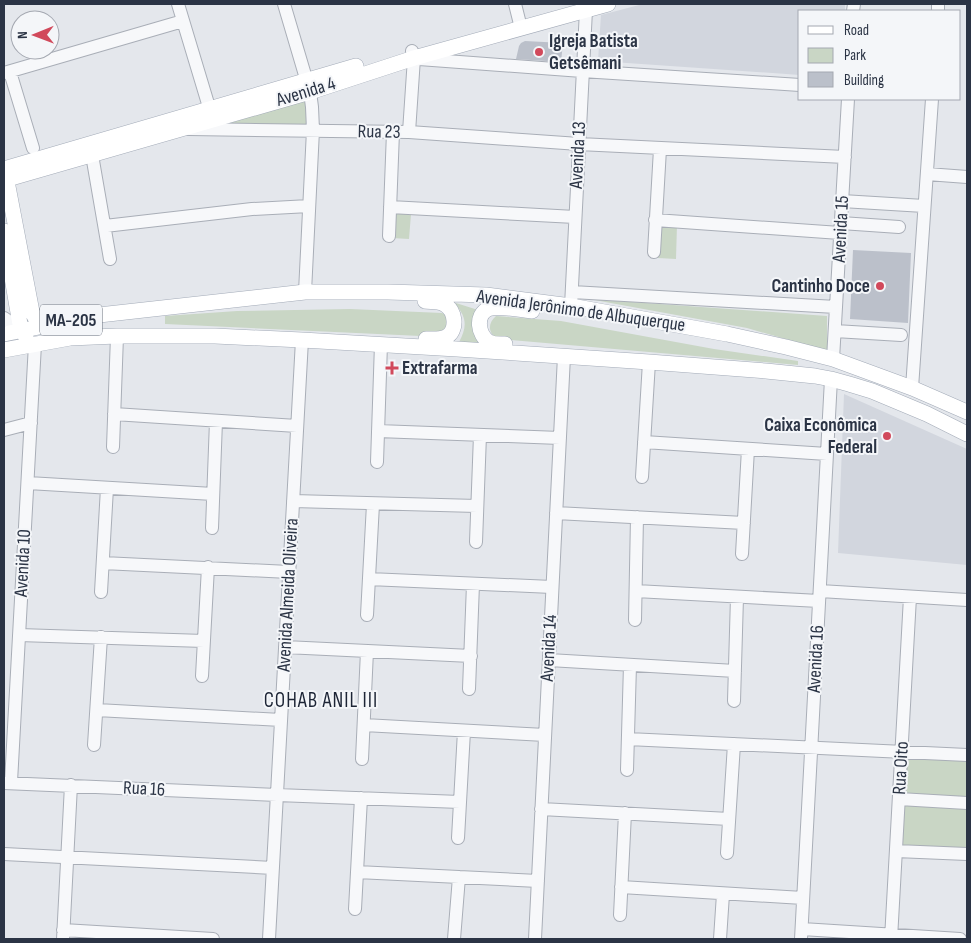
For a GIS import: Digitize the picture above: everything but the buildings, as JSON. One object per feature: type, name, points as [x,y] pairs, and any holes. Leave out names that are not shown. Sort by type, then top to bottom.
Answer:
[{"type":"main road","name":"Avenida 4","points":[[4,173],[582,6],[608,4]]},
{"type":"main road","name":"Avenida 4","points":[[4,173],[92,155],[179,129],[211,114]]},
{"type":"main road","points":[[4,173],[32,312],[37,321],[44,325]]},
{"type":"main road","points":[[4,231],[21,330],[26,338],[35,344]]},
{"type":"main road","points":[[302,340],[363,337],[442,339],[450,334],[454,323],[451,310],[438,302],[305,292]]},
{"type":"main road","name":"Avenida Jerônimo de Albuquerque","points":[[4,334],[99,315],[305,292],[470,294],[571,299],[833,359],[912,388],[967,412]]},
{"type":"main road","points":[[649,362],[559,348],[492,344],[482,335],[480,319],[486,310],[495,308],[675,324]]},
{"type":"main road","name":"Avenida Jerônimo de Albuquerque","points":[[4,350],[70,338],[215,336],[381,344],[766,371],[831,379],[872,391],[927,414],[967,434]]},
{"type":"street","points":[[178,4],[211,114]]},
{"type":"street","points":[[275,4],[312,107],[313,130],[305,292]]},
{"type":"street","points":[[284,4],[305,85]]},
{"type":"street","points":[[515,4],[520,24]]},
{"type":"street","name":"Avenida 13","points":[[571,299],[582,72],[582,6]]},
{"type":"street","points":[[33,148],[7,73],[184,21]]},
{"type":"street","points":[[409,132],[413,54],[461,63],[798,85]]},
{"type":"street","name":"Avenida 15","points":[[833,359],[848,100]]},
{"type":"street","points":[[912,388],[932,100]]},
{"type":"street","name":"Rua 23","points":[[179,129],[409,132],[660,149],[845,157]]},
{"type":"street","points":[[389,236],[393,132]]},
{"type":"street","points":[[654,252],[660,149]]},
{"type":"street","points":[[92,155],[110,259]]},
{"type":"street","points":[[927,174],[967,177]]},
{"type":"street","points":[[842,201],[924,206]]},
{"type":"street","points":[[105,226],[252,209],[309,206]]},
{"type":"street","points":[[390,207],[575,217]]},
{"type":"street","points":[[655,220],[841,228],[899,227]]},
{"type":"street","name":"Avenida Jerônimo de Albuquerque","points":[[571,299],[836,307]]},
{"type":"street","points":[[4,318],[21,330]]},
{"type":"street","points":[[835,331],[902,335]]},
{"type":"street","points":[[113,447],[117,336]]},
{"type":"street","name":"Avenida Almeida Oliveira","points":[[269,939],[302,340]]},
{"type":"street","name":"Avenida 10","points":[[7,782],[9,707],[19,635],[35,344]]},
{"type":"street","points":[[377,462],[381,344]]},
{"type":"street","name":"Avenida 14","points":[[535,939],[564,356]]},
{"type":"street","points":[[642,477],[649,362]]},
{"type":"street","name":"Avenida 16","points":[[801,934],[831,379]]},
{"type":"street","points":[[114,414],[298,426]]},
{"type":"street","points":[[212,528],[216,421]]},
{"type":"street","points":[[4,430],[31,423]]},
{"type":"street","points":[[378,431],[560,438]]},
{"type":"street","points":[[476,542],[480,435]]},
{"type":"street","points":[[644,442],[827,454]]},
{"type":"street","points":[[742,554],[748,449]]},
{"type":"street","points":[[28,483],[213,494]]},
{"type":"street","points":[[101,592],[107,488]]},
{"type":"street","points":[[293,502],[477,506]]},
{"type":"street","points":[[367,615],[373,504]]},
{"type":"street","points":[[556,513],[744,523]]},
{"type":"street","points":[[635,620],[637,518]]},
{"type":"street","points":[[103,563],[289,572]]},
{"type":"street","points":[[202,676],[208,567]]},
{"type":"street","points":[[369,579],[552,587]]},
{"type":"street","points":[[469,689],[473,584]]},
{"type":"street","points":[[636,591],[738,597],[910,596],[967,600]]},
{"type":"street","name":"Rua Oito","points":[[891,937],[910,596]]},
{"type":"street","points":[[734,701],[738,597]]},
{"type":"street","points":[[19,635],[204,641]]},
{"type":"street","points":[[94,745],[101,637]]},
{"type":"street","points":[[285,647],[471,656]]},
{"type":"street","points":[[362,759],[367,651]]},
{"type":"street","points":[[549,660],[735,671]]},
{"type":"street","points":[[627,770],[630,665]]},
{"type":"street","points":[[97,710],[281,720]]},
{"type":"street","points":[[364,725],[545,735]]},
{"type":"street","points":[[458,838],[464,731]]},
{"type":"street","points":[[628,739],[967,755]]},
{"type":"street","points":[[727,853],[734,744]]},
{"type":"street","name":"Rua 16","points":[[7,782],[460,802]]},
{"type":"street","points":[[71,785],[63,934],[213,939]]},
{"type":"street","points":[[355,909],[361,798]]},
{"type":"street","points":[[899,799],[967,803]]},
{"type":"street","points":[[541,809],[729,819]]},
{"type":"street","points":[[620,915],[625,813]]},
{"type":"street","points":[[896,851],[967,854]]},
{"type":"street","points":[[4,854],[273,868]]},
{"type":"street","points":[[357,872],[538,881]]},
{"type":"street","points":[[454,939],[459,877]]},
{"type":"street","points":[[621,887],[803,898]]},
{"type":"street","points":[[720,939],[723,894]]},
{"type":"street","points":[[801,934],[960,939]]},
{"type":"shaded area","points":[[643,4],[845,4],[845,10],[798,10],[798,75],[598,61],[601,15]]},
{"type":"shaded area","points":[[844,394],[967,449],[967,565],[838,553]]},
{"type":"green space","points":[[306,96],[311,128],[208,131]]},
{"type":"green space","points":[[394,213],[411,214],[409,239],[392,238]]},
{"type":"green space","points":[[660,224],[677,225],[676,259],[658,258]]},
{"type":"green space","points":[[589,299],[827,316],[827,351],[747,328]]},
{"type":"green space","points":[[456,303],[478,310],[481,344],[459,342],[465,323]]},
{"type":"green space","points":[[350,309],[442,313],[446,315],[450,322],[442,337],[165,324],[165,316],[237,311]]},
{"type":"green space","points":[[496,316],[561,321],[714,349],[798,361],[798,365],[499,339],[495,337],[490,329],[491,322]]},
{"type":"green space","points":[[905,757],[967,760],[967,848],[901,845]]},
{"type":"place","name":"Igreja Batista Getsêmani","points":[[539,52]]},
{"type":"place","name":"Cantinho Doce","points":[[880,286]]},
{"type":"place","name":"Extrafarma","points":[[392,368]]},
{"type":"place","name":"Caixa Econômica Federal","points":[[887,436]]},
{"type":"district","name":"COHAB ANIL III","points":[[321,700]]}]
